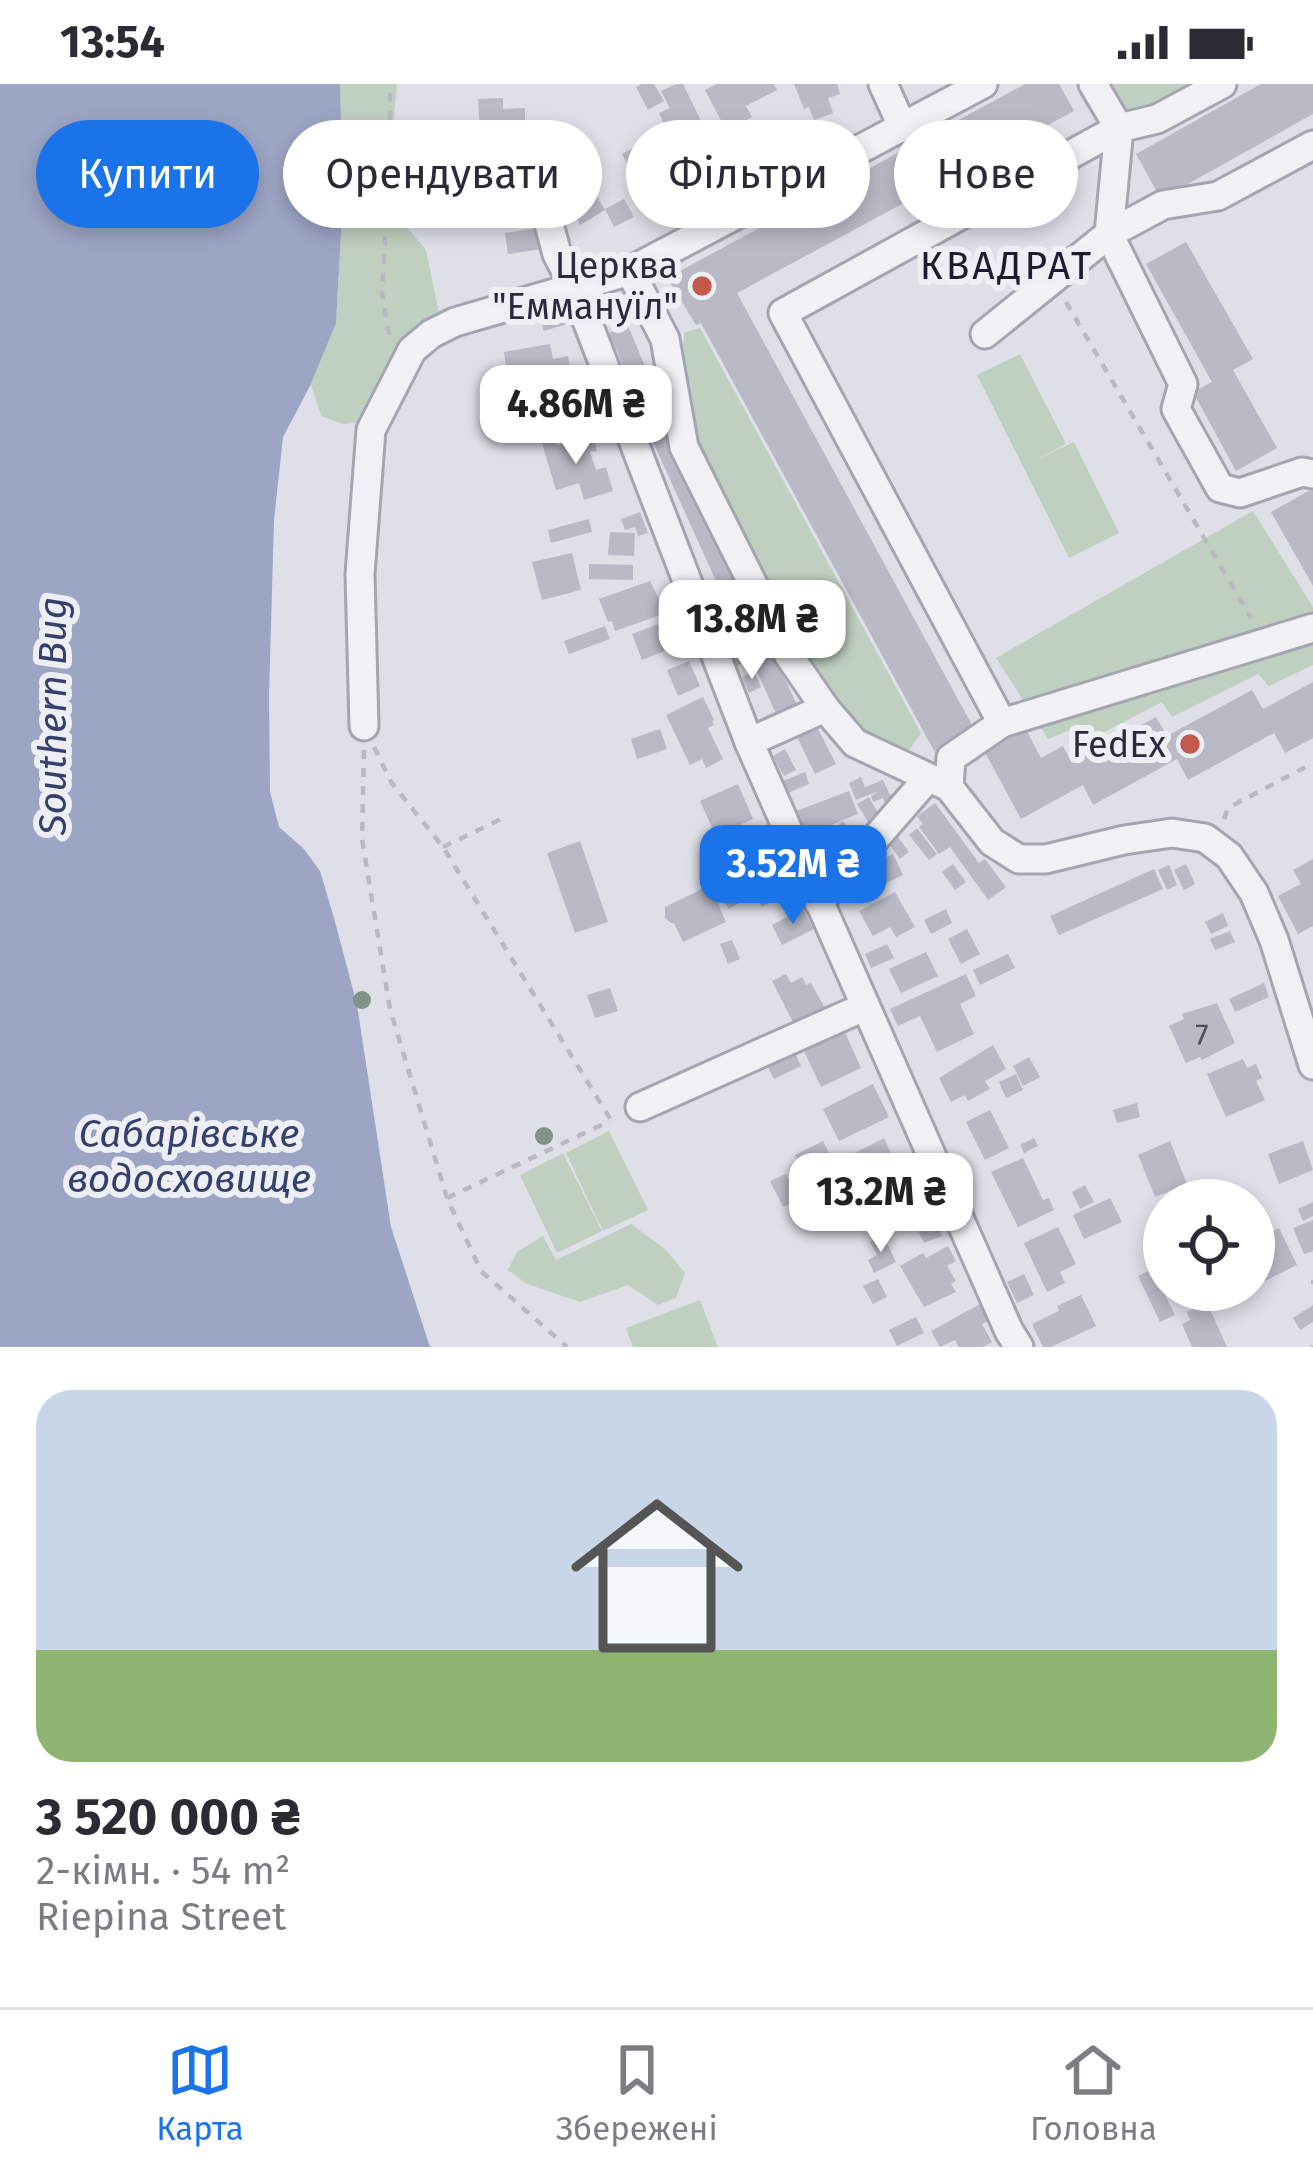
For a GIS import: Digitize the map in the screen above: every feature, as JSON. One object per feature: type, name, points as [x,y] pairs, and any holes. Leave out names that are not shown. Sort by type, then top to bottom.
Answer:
[{"type":"street","points":[[883,84],[899,120]]},
{"type":"street","points":[[918,120],[983,84]]},
{"type":"street","points":[[1093,84],[1119,128],[1109,234],[1183,384],[1176,409],[1220,488],[1240,493],[1302,472],[1313,474]]},
{"type":"street","points":[[1002,723],[783,313],[1119,128],[1157,119],[1222,84]]},
{"type":"street","points":[[364,726],[359,574],[370,430],[412,350],[455,322],[630,271],[894,133]]},
{"type":"street","points":[[985,334],[1109,234],[1162,205],[1218,196],[1313,145]]},
{"type":"street","points":[[550,228],[748,742],[1019,1347]]},
{"type":"street","points":[[630,271],[665,339],[684,447],[788,654],[855,743],[938,783],[992,842],[1019,859],[1046,859],[1172,833],[1205,838],[1229,856],[1254,893],[1274,940],[1313,1065]]},
{"type":"street","points":[[819,903],[938,783],[950,758],[1002,723],[1313,628]]},
{"type":"street","points":[[748,742],[825,708]]},
{"type":"street","points":[[640,1107],[864,1007]]},
{"type":"path","points":[[390,84],[382,293],[387,332],[408,358]]},
{"type":"path","points":[[1053,279],[1267,644]]},
{"type":"path","points":[[364,726],[392,782],[443,847],[611,1120]]},
{"type":"path","points":[[364,726],[362,839],[390,1009],[447,1198],[481,1271],[567,1347]]},
{"type":"path","points":[[1214,845],[1228,808],[1313,763]]},
{"type":"path","points":[[443,847],[503,818]]},
{"type":"path","points":[[447,1198],[640,1107]]},
{"type":"green space","points":[[340,84],[397,84],[394,120],[341,120]]},
{"type":"green space","points":[[1108,84],[1203,84],[1130,124]]},
{"type":"green space","points":[[341,228],[407,228],[426,250],[442,328],[375,421],[343,424],[321,416],[311,384],[336,323]]},
{"type":"green space","points":[[700,328],[921,733],[903,759],[860,736],[796,642],[694,442],[683,344],[685,332]]},
{"type":"green space","points":[[1020,354],[1066,444],[1032,462],[1074,442],[1119,533],[1069,558],[977,375]]},
{"type":"green space","points":[[1253,511],[1313,607],[1313,665],[1269,686],[1258,674],[1172,717],[1162,702],[1078,746],[1068,731],[1048,739],[996,658]]},
{"type":"green space","points":[[609,1131],[648,1210],[603,1231],[566,1153]]},
{"type":"green space","points":[[563,1153],[602,1231],[557,1253],[520,1175]]},
{"type":"green space","points":[[631,1224],[665,1249],[685,1273],[676,1298],[658,1305],[628,1285],[580,1302],[527,1284],[508,1270],[517,1252],[543,1236],[556,1260]]},
{"type":"green space","points":[[700,1300],[718,1347],[633,1347],[626,1328]]},
{"type":"water","name":"Сабарівське водосховище","points":[[0,84],[340,84],[341,120],[283,120],[283,228],[341,228],[336,323],[283,437],[274,520],[270,792],[279,827],[320,871],[334,918],[357,1005],[391,1227],[430,1347],[0,1347]]},
{"type":"building","points":[[654,84],[664,101],[648,110],[636,87]]},
{"type":"building","points":[[683,84],[701,120],[662,120],[659,113],[670,108],[661,91]]},
{"type":"building","points":[[717,84],[774,84],[777,90],[746,106],[752,117],[721,120],[705,90]]},
{"type":"building","points":[[794,84],[837,84],[840,94],[828,98],[833,113],[814,120],[809,107],[804,109]]},
{"type":"building","points":[[1025,84],[1059,84],[1074,111],[1057,120],[959,120]]},
{"type":"building","points":[[1261,84],[1313,84],[1313,114],[1161,199],[1136,154]]},
{"type":"building","points":[[503,98],[503,109],[525,108],[525,120],[479,120],[478,99]]},
{"type":"building","points":[[894,155],[894,208],[870,221],[870,168]]},
{"type":"building","points":[[624,199],[626,221],[614,227],[605,209]]},
{"type":"building","points":[[538,228],[542,249],[508,254],[505,233]]},
{"type":"building","points":[[759,228],[857,228],[737,293],[978,736],[938,758],[701,323],[696,325],[667,278]]},
{"type":"building","points":[[1186,242],[1253,359],[1233,370],[1277,448],[1236,471],[1193,392],[1212,382],[1146,264]]},
{"type":"building","points":[[622,292],[632,318],[626,321],[652,383],[634,391],[609,333],[615,330],[603,300]]},
{"type":"building","points":[[568,304],[574,322],[544,331],[538,314]]},
{"type":"building","points":[[550,344],[553,359],[568,356],[574,392],[556,395],[559,412],[551,414],[552,419],[528,423],[518,370],[507,372],[504,352]]},
{"type":"building","points":[[663,414],[798,707],[778,718],[644,422]]},
{"type":"building","points":[[592,435],[597,451],[590,452],[596,470],[606,467],[613,491],[584,500],[579,483],[556,490],[541,440],[554,436],[557,446]]},
{"type":"building","points":[[1313,492],[1313,586],[1271,512]]},
{"type":"building","points":[[640,512],[648,533],[638,536],[635,527],[625,530],[621,519]]},
{"type":"building","points":[[589,519],[592,532],[551,543],[548,530]]},
{"type":"building","points":[[610,532],[635,533],[634,556],[608,555]]},
{"type":"building","points":[[572,553],[581,590],[542,600],[532,562]]},
{"type":"building","points":[[589,564],[633,565],[633,580],[589,579]]},
{"type":"building","points":[[650,581],[666,613],[615,631],[599,599]]},
{"type":"building","points":[[714,591],[724,608],[714,614],[704,597]]},
{"type":"building","points":[[664,622],[674,647],[642,660],[632,634]]},
{"type":"building","points":[[605,626],[610,639],[569,654],[564,641]]},
{"type":"building","points":[[737,639],[748,660],[737,666],[726,644]]},
{"type":"building","points":[[689,661],[700,686],[678,696],[667,670]]},
{"type":"building","points":[[754,671],[761,687],[749,693],[742,677]]},
{"type":"building","points":[[1313,682],[1313,738],[1285,753],[1274,733],[1188,780],[1177,759],[1093,805],[1083,785],[1021,819],[981,745],[1022,722],[1041,758],[1063,746],[1072,763],[1156,717],[1167,736],[1252,690],[1263,709]]},
{"type":"building","points":[[703,697],[714,720],[708,728],[723,759],[706,768],[702,759],[690,765],[666,715]]},
{"type":"building","points":[[817,727],[836,764],[815,774],[797,737]]},
{"type":"building","points":[[660,729],[667,749],[637,759],[631,739]]},
{"type":"building","points":[[785,749],[796,770],[784,776],[773,756]]},
{"type":"building","points":[[805,772],[809,784],[788,793],[783,781]]},
{"type":"building","points":[[861,777],[865,787],[883,780],[890,795],[900,791],[887,808],[883,798],[873,802],[871,796],[879,791],[856,800],[849,783]]},
{"type":"building","points":[[738,784],[753,819],[714,832],[700,801]]},
{"type":"building","points":[[849,791],[858,814],[826,827],[832,840],[814,848],[808,834],[803,836],[794,812]]},
{"type":"building","points":[[869,797],[880,816],[869,823],[857,804]]},
{"type":"building","points":[[935,803],[979,863],[985,859],[1006,887],[988,900],[950,847],[939,854],[919,827],[923,824],[917,816]]},
{"type":"building","points":[[842,821],[859,834],[852,843],[835,830]]},
{"type":"building","points":[[917,828],[937,854],[929,860],[909,835]]},
{"type":"building","points":[[898,837],[909,852],[900,859],[889,844]]},
{"type":"building","points":[[772,838],[786,864],[768,873],[759,860],[751,862],[745,850]]},
{"type":"building","points":[[580,841],[608,922],[575,933],[547,853]]},
{"type":"building","points":[[846,843],[847,856],[826,857],[825,844]]},
{"type":"building","points":[[893,854],[903,875],[870,891],[859,870]]},
{"type":"building","points":[[1313,859],[1313,926],[1298,934],[1278,896],[1301,884],[1293,870]]},
{"type":"building","points":[[953,864],[966,882],[955,890],[942,872]]},
{"type":"building","points":[[1186,864],[1195,884],[1184,890],[1174,870]]},
{"type":"building","points":[[1169,865],[1177,885],[1167,890],[1158,870]]},
{"type":"building","points":[[760,866],[779,897],[762,907],[754,893],[729,909],[717,891]]},
{"type":"building","points":[[1154,869],[1163,889],[1059,935],[1050,916]]},
{"type":"building","points":[[863,883],[865,896],[841,899],[839,887]]},
{"type":"building","points":[[710,885],[726,922],[683,942],[674,923],[665,918],[665,907]]},
{"type":"building","points":[[895,892],[915,927],[896,937],[890,927],[873,936],[859,911]]},
{"type":"building","points":[[803,909],[814,929],[782,945],[772,925]]},
{"type":"building","points":[[946,909],[952,923],[931,934],[924,920]]},
{"type":"building","points":[[1223,913],[1228,926],[1211,934],[1205,922]]},
{"type":"building","points":[[967,929],[980,954],[961,964],[948,939]]},
{"type":"building","points":[[1230,931],[1235,942],[1215,950],[1210,939]]},
{"type":"building","points":[[732,940],[740,959],[728,964],[720,944]]},
{"type":"building","points":[[887,944],[894,958],[871,968],[865,954]]},
{"type":"building","points":[[926,952],[938,976],[901,993],[889,969]]},
{"type":"building","points":[[1008,954],[1015,968],[980,985],[973,970]]},
{"type":"building","points":[[786,974],[791,983],[802,977],[806,985],[811,983],[827,1012],[796,1028],[772,981]]},
{"type":"building","points":[[966,974],[976,996],[960,1004],[974,1034],[937,1052],[920,1016],[898,1026],[890,1009]]},
{"type":"building","points":[[1264,983],[1269,997],[1235,1012],[1229,999]]},
{"type":"building","points":[[610,988],[618,1011],[595,1018],[587,995]]},
{"type":"building","points":[[1217,1003],[1235,1043],[1186,1063],[1169,1026],[1184,1019],[1182,1014]]},
{"type":"building","points":[[843,1028],[861,1068],[821,1087],[802,1047]]},
{"type":"building","points":[[993,1045],[1006,1069],[985,1081],[990,1089],[968,1101],[965,1095],[951,1102],[939,1078]]},
{"type":"building","points":[[794,1050],[801,1066],[774,1079],[766,1063]]},
{"type":"building","points":[[1029,1057],[1040,1077],[1023,1086],[1013,1066]]},
{"type":"building","points":[[1243,1059],[1247,1068],[1256,1064],[1262,1078],[1256,1081],[1265,1100],[1226,1117],[1207,1074]]},
{"type":"building","points":[[1016,1074],[1023,1090],[1006,1098],[999,1082]]},
{"type":"building","points":[[873,1084],[889,1117],[839,1141],[823,1109]]},
{"type":"building","points":[[1137,1103],[1140,1117],[1117,1123],[1113,1110]]},
{"type":"building","points":[[990,1110],[1009,1148],[985,1160],[966,1122]]},
{"type":"building","points":[[884,1138],[904,1166],[868,1184],[853,1154]]},
{"type":"building","points":[[1034,1138],[1038,1146],[1024,1153],[1020,1145]]},
{"type":"building","points":[[823,1141],[829,1153],[801,1167],[795,1155]]},
{"type":"building","points":[[1170,1141],[1185,1179],[1148,1179],[1138,1155]]},
{"type":"building","points":[[1303,1141],[1313,1170],[1279,1184],[1268,1154]]},
{"type":"building","points":[[1023,1158],[1043,1200],[1049,1198],[1054,1210],[1018,1227],[991,1172]]},
{"type":"building","points":[[786,1174],[799,1200],[783,1207],[770,1181]]},
{"type":"building","points":[[841,1175],[853,1202],[829,1213],[817,1186]]},
{"type":"building","points":[[917,1175],[936,1214],[915,1224],[912,1217],[890,1228],[880,1207],[864,1215],[858,1203]]},
{"type":"building","points":[[1085,1185],[1094,1202],[1080,1209],[1072,1192]]},
{"type":"building","points":[[1110,1198],[1122,1222],[1084,1239],[1073,1215]]},
{"type":"building","points":[[1313,1202],[1313,1216],[1303,1221],[1298,1209]]},
{"type":"building","points":[[1313,1220],[1313,1251],[1304,1254],[1293,1228]]},
{"type":"building","points":[[937,1222],[942,1236],[924,1243],[918,1230]]},
{"type":"building","points":[[1058,1227],[1076,1264],[1060,1272],[1065,1283],[1047,1292],[1024,1243]]},
{"type":"building","points":[[1279,1228],[1297,1265],[1275,1276],[1275,1230]]},
{"type":"building","points":[[883,1235],[896,1262],[874,1273],[868,1260],[877,1255],[870,1242]]},
{"type":"building","points":[[948,1246],[956,1261],[947,1266],[956,1292],[924,1307],[900,1266]]},
{"type":"building","points":[[1024,1274],[1034,1295],[1017,1303],[1007,1282]]},
{"type":"building","points":[[878,1279],[887,1297],[873,1304],[863,1286]]},
{"type":"building","points":[[1081,1295],[1096,1326],[1043,1347],[1032,1324]]},
{"type":"building","points":[[980,1304],[989,1320],[982,1324],[992,1342],[959,1347],[955,1340],[940,1347],[931,1331]]},
{"type":"building","points":[[1313,1305],[1313,1322],[1300,1330],[1293,1318]]},
{"type":"building","points":[[1155,1311],[1173,1311],[1175,1315],[1160,1322]]},
{"type":"building","points":[[1211,1311],[1227,1347],[1192,1347],[1182,1324],[1190,1320],[1187,1312]]},
{"type":"building","points":[[916,1317],[924,1333],[897,1346],[889,1330]]},
{"type":"place","name":"Церква \"Еммануїл\"","points":[[702,286]]},
{"type":"place","name":"FedEx","points":[[1190,744]]},
{"type":"district","name":"КВАДРАТ","points":[[1007,265]]},
{"type":"water label","name":"Southern Bug","points":[[52,716]]}]
